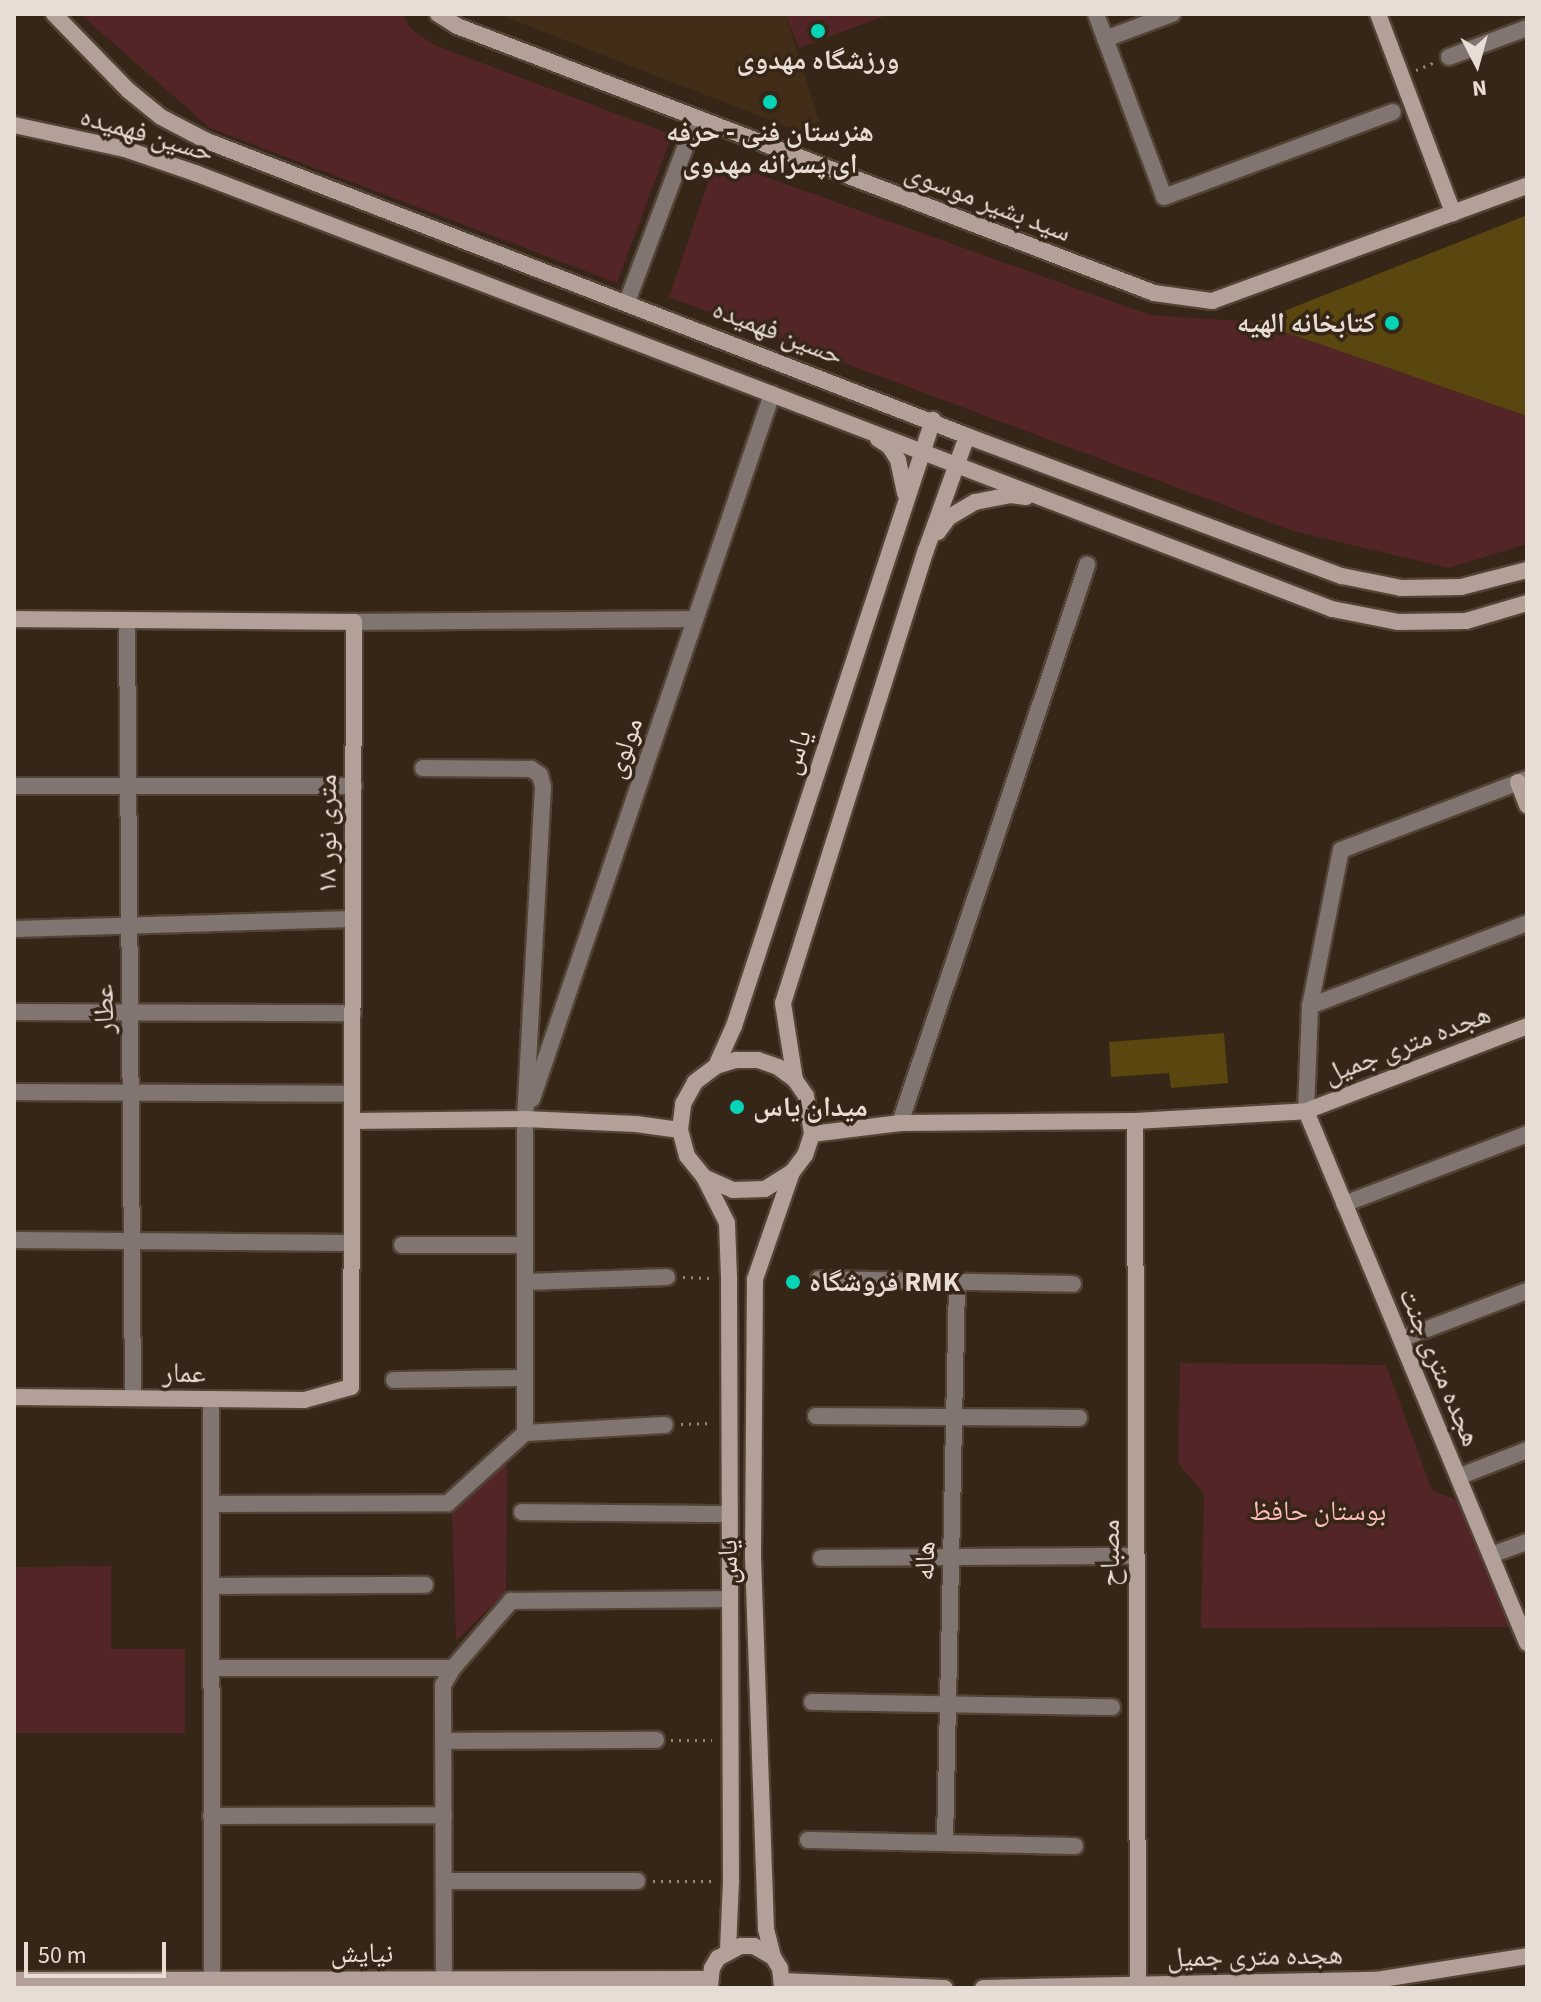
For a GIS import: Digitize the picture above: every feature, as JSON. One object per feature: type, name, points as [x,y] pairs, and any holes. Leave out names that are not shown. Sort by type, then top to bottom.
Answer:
[{"type":"street","name":"حسین فهمیده","points":[[54,14],[129,91],[161,117],[207,141],[933,420],[967,436],[1342,576],[1401,588],[1461,587],[1527,570]]},
{"type":"street","name":"سید بشیر موسوی","points":[[438,14],[457,26],[1154,293],[1212,301],[1527,186]]},
{"type":"street","points":[[1096,14],[1164,197],[1393,112]]},
{"type":"street","points":[[1105,39],[1172,14]]},
{"type":"street","points":[[1378,14],[1453,213]]},
{"type":"street","points":[[1449,57],[1527,28]]},
{"type":"street","points":[[627,302],[696,118]]},
{"type":"street","name":"حسین فهمیده","points":[[14,125],[125,149],[195,173],[1332,609],[1398,622],[1466,621],[1527,603]]},
{"type":"street","name":"مولوی","points":[[525,1119],[772,394]]},
{"type":"street","name":"یاس","points":[[716,1066],[734,1026],[933,420]]},
{"type":"street","points":[[863,429],[889,446],[898,460],[905,491],[903,507]]},
{"type":"street","points":[[795,1080],[783,1003],[926,550],[967,436]]},
{"type":"street","points":[[926,550],[948,518],[975,502],[1011,495],[1046,499]]},
{"type":"street","points":[[900,1123],[1087,565]]},
{"type":"street","points":[[14,619],[354,622],[695,619]]},
{"type":"street","name":"عطار","points":[[127,620],[133,1398]]},
{"type":"street","name":"۱۸ متری نور","points":[[351,1387],[354,622]]},
{"type":"street","points":[[423,768],[531,769],[540,775],[543,787],[525,1119],[525,1433]]},
{"type":"street","points":[[812,1134],[900,1123],[1135,1121],[1306,1111],[1310,1006],[1341,850],[1523,780],[1527,805]]},
{"type":"street","points":[[14,786],[354,786]]},
{"type":"street","points":[[14,929],[353,919]]},
{"type":"street","points":[[1310,1006],[1527,923]]},
{"type":"street","points":[[14,1012],[353,1013]]},
{"type":"street","name":"هجده متری جمیل","points":[[1306,1111],[1527,1026]]},
{"type":"street","points":[[736,1060],[758,1060],[778,1067],[795,1080],[806,1096],[812,1115],[812,1134],[805,1155],[792,1172],[765,1189],[733,1190],[704,1177],[687,1156],[680,1130],[683,1104],[695,1082],[716,1066],[736,1060]]},
{"type":"street","points":[[14,1092],[352,1094]]},
{"type":"street","name":"هجده متری جنت","points":[[1306,1111],[1525,1633]]},
{"type":"street","points":[[352,1121],[525,1119],[636,1124],[680,1130]]},
{"type":"street","name":"مصباح","points":[[1135,1121],[1138,1984]]},
{"type":"street","points":[[1344,1204],[1527,1134]]},
{"type":"street","name":"یاس","points":[[783,1985],[766,1929],[753,1558],[755,1279],[792,1172]]},
{"type":"street","name":"یاس","points":[[704,1177],[727,1223],[729,1278],[731,1881],[728,1950]]},
{"type":"street","points":[[14,1240],[132,1244],[352,1243]]},
{"type":"street","points":[[402,1245],[525,1245]]},
{"type":"street","points":[[525,1282],[667,1277]]},
{"type":"street","points":[[819,1279],[1073,1284]]},
{"type":"street","name":"هاله","points":[[945,1842],[957,1282]]},
{"type":"street","points":[[1401,1339],[1527,1291]]},
{"type":"street","points":[[394,1380],[525,1378]]},
{"type":"street","name":"عمار","points":[[14,1397],[304,1400],[351,1387]]},
{"type":"street","points":[[211,1399],[212,1979]]},
{"type":"street","points":[[816,1416],[1079,1418]]},
{"type":"street","points":[[211,1504],[448,1503],[525,1433],[665,1425]]},
{"type":"street","points":[[1458,1477],[1527,1450]]},
{"type":"street","points":[[522,1512],[729,1514]]},
{"type":"street","points":[[1491,1555],[1527,1542]]},
{"type":"street","points":[[821,1558],[1136,1556]]},
{"type":"street","points":[[211,1586],[425,1585]]},
{"type":"street","points":[[444,1984],[443,1685],[453,1668],[511,1601],[729,1599]]},
{"type":"street","points":[[211,1668],[453,1668]]},
{"type":"street","points":[[812,1702],[1112,1707]]},
{"type":"street","points":[[444,1741],[656,1740]]},
{"type":"street","points":[[211,1816],[444,1815]]},
{"type":"street","points":[[808,1840],[1075,1846]]},
{"type":"street","points":[[444,1881],[637,1881]]},
{"type":"street","points":[[710,1983],[718,1958],[728,1950],[754,1946],[773,1957]]},
{"type":"street","name":"هجده متری جمیل","points":[[983,1988],[1312,1984],[1376,1980],[1527,1956]]},
{"type":"street","name":"نیایش","points":[[14,1980],[710,1983]]},
{"type":"street","points":[[783,1985],[945,1988]]},
{"type":"path","points":[[1401,75],[1449,57]]},
{"type":"path","points":[[667,1277],[729,1278]]},
{"type":"path","points":[[665,1425],[729,1422]]},
{"type":"path","points":[[656,1740],[730,1740]]},
{"type":"path","points":[[637,1881],[731,1881]]},
{"type":"shaded area","name":"هنرستان فنی - حرفه ای پسرانه مهدوی","points":[[498,14],[785,14],[826,142],[623,63]]},
{"type":"green space","points":[[80,14],[404,14],[409,27],[432,44],[672,135],[617,283],[210,128]]},
{"type":"green space","name":"ورزشگاه مهدوی","points":[[785,14],[890,14],[799,48]]},
{"type":"green space","points":[[716,159],[1150,315],[1256,322],[1527,416],[1527,544],[1449,568],[1293,531],[669,297]]},
{"type":"green space","name":"بوستان حافظ","points":[[1180,1363],[1386,1365],[1432,1490],[1462,1502],[1511,1627],[1201,1628],[1204,1494],[1178,1463]]},
{"type":"green space","points":[[507,1461],[506,1592],[456,1641],[452,1510]]},
{"type":"green space","points":[[111,1566],[111,1649],[185,1649],[185,1733],[14,1733],[14,1567]]},
{"type":"building","name":"کتابخانه الهیه","points":[[1527,215],[1527,416],[1256,322],[1492,229]]},
{"type":"building","points":[[1224,1033],[1228,1083],[1171,1088],[1169,1073],[1111,1077],[1109,1042]]},
{"type":"place","name":"ورزشگاه مهدوی","points":[[818,31]]},
{"type":"place","name":"هنرستان فنی - حرفه ای پسرانه مهدوی","points":[[770,102]]},
{"type":"place","name":"کتابخانه الهیه","points":[[1392,323]]},
{"type":"place","name":"میدان یاس","points":[[737,1107]]},
{"type":"place","name":"فروشگاه RMK","points":[[793,1282]]}]
